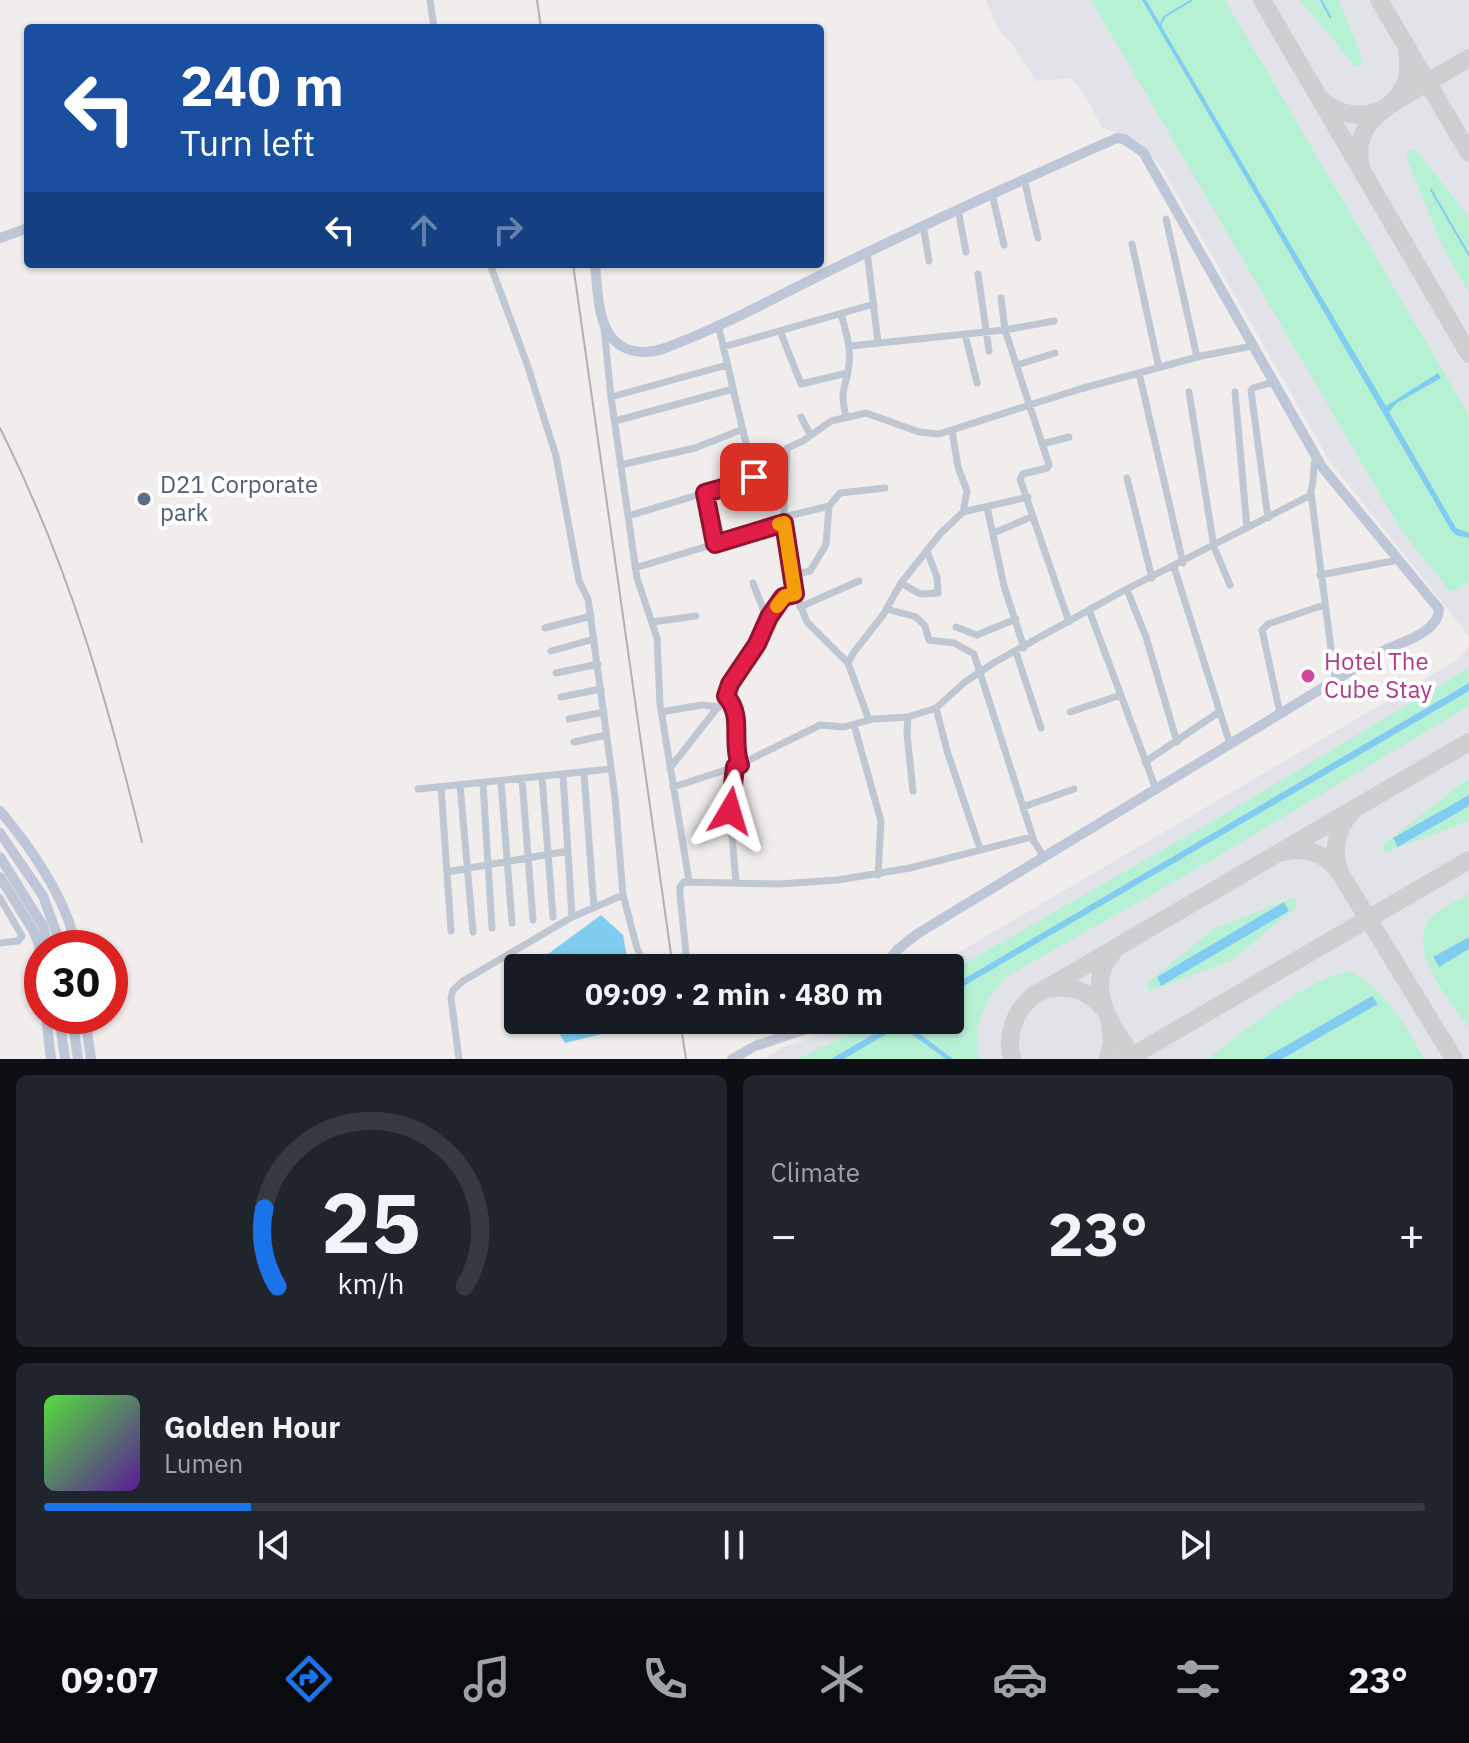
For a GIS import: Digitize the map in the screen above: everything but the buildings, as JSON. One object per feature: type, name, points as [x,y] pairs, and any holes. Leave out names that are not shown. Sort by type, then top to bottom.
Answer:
[{"type":"street","points":[[430,0],[433,24]]},
{"type":"street","points":[[603,322],[623,347],[644,352],[665,348],[958,209],[1117,138],[1124,139],[1143,152],[1322,467],[1439,609],[1439,616],[1419,634],[1385,650],[917,934],[894,954]]},
{"type":"street","points":[[1024,179],[1038,238]]},
{"type":"street","points":[[992,194],[1004,245]]},
{"type":"street","points":[[958,209],[966,252]]},
{"type":"street","points":[[1166,219],[1197,357]]},
{"type":"street","points":[[923,225],[929,261]]},
{"type":"street","points":[[0,238],[24,229]]},
{"type":"street","points":[[1132,244],[1159,368]]},
{"type":"street","points":[[867,252],[878,342]]},
{"type":"street","points":[[491,268],[527,364],[558,462],[579,581],[588,599],[604,712],[623,895],[640,954]]},
{"type":"street","points":[[596,268],[635,568],[658,643],[661,712],[689,881]]},
{"type":"street","points":[[978,274],[989,351]]},
{"type":"street","points":[[1001,298],[1005,330],[1049,466],[1021,477],[1069,622]]},
{"type":"street","points":[[723,347],[874,304]]},
{"type":"street","points":[[841,314],[850,346],[842,393],[846,416]]},
{"type":"street","points":[[850,346],[1005,330],[1054,321]]},
{"type":"street","points":[[628,516],[754,478],[718,324]]},
{"type":"street","points":[[780,331],[801,384],[847,373]]},
{"type":"street","points":[[965,334],[977,383]]},
{"type":"street","points":[[869,720],[848,663],[807,622],[795,594],[784,520],[785,452],[791,444],[803,441],[831,421],[866,413],[919,432],[939,434],[1139,373],[1253,346]]},
{"type":"street","points":[[1017,365],[1055,353]]},
{"type":"street","points":[[611,397],[727,365]]},
{"type":"street","points":[[1139,373],[1183,563]]},
{"type":"street","points":[[1268,518],[1251,391],[1273,382]]},
{"type":"street","points":[[615,421],[733,389]]},
{"type":"street","points":[[1189,392],[1214,547],[1230,585]]},
{"type":"street","points":[[1235,392],[1247,528]]},
{"type":"street","points":[[801,417],[810,434]]},
{"type":"street","points":[[620,465],[695,448],[743,429]]},
{"type":"street","points":[[848,663],[887,609],[901,583],[963,512],[967,491],[958,467],[952,431]]},
{"type":"street","points":[[1042,444],[1069,437]]},
{"type":"street","points":[[1316,456],[1311,493],[1335,680]]},
{"type":"street","points":[[1127,478],[1152,578]]},
{"type":"street","points":[[635,568],[829,506],[840,493],[885,488]]},
{"type":"street","points":[[705,493],[715,544]]},
{"type":"street","points":[[673,787],[738,766],[820,725],[854,725],[869,720],[908,717],[936,708],[979,672],[1311,493]]},
{"type":"street","points":[[963,512],[1028,497]]},
{"type":"street","points":[[791,575],[810,571],[825,547],[829,506]]},
{"type":"street","points":[[987,507],[1004,586],[1024,648]]},
{"type":"street","points":[[994,533],[1033,516]]},
{"type":"street","points":[[901,583],[920,594],[938,593],[937,577],[927,551]]},
{"type":"street","points":[[1320,575],[1398,560]]},
{"type":"street","points":[[1174,567],[1230,744]]},
{"type":"street","points":[[800,607],[859,581]]},
{"type":"street","points":[[753,583],[769,617]]},
{"type":"street","points":[[1127,590],[1146,637],[1177,742]]},
{"type":"street","points":[[670,768],[719,707],[783,597],[795,594]]},
{"type":"street","points":[[1280,713],[1262,630],[1268,624],[1324,605]]},
{"type":"street","points":[[887,609],[916,617],[925,626],[929,640],[954,643],[972,651],[1033,838],[1044,857]]},
{"type":"street","points":[[1089,610],[1156,789]]},
{"type":"street","points":[[545,628],[591,616]]},
{"type":"street","points":[[652,622],[696,616]]},
{"type":"street","points":[[956,627],[977,635],[1016,619]]},
{"type":"street","points":[[551,651],[594,639]]},
{"type":"street","points":[[1016,652],[1041,728]]},
{"type":"street","points":[[556,673],[598,664]]},
{"type":"street","points":[[561,697],[601,689]]},
{"type":"street","points":[[1070,712],[1121,695]]},
{"type":"street","points":[[726,696],[736,709],[737,724],[735,749],[738,766],[730,811],[736,883]]},
{"type":"street","points":[[661,712],[702,705],[719,707]]},
{"type":"street","points":[[936,708],[980,849]]},
{"type":"street","points":[[569,719],[604,712]]},
{"type":"street","points":[[1145,762],[1219,712]]},
{"type":"street","points":[[908,717],[913,791]]},
{"type":"street","points":[[854,725],[881,821],[878,875]]},
{"type":"street","points":[[574,742],[606,735]]},
{"type":"street","points":[[418,789],[584,773],[610,765]]},
{"type":"street","points":[[584,773],[594,908]]},
{"type":"street","points":[[563,775],[572,917]]},
{"type":"street","points":[[542,777],[553,917]]},
{"type":"street","points":[[522,779],[533,920]]},
{"type":"street","points":[[501,781],[512,923]]},
{"type":"street","points":[[483,783],[492,928]]},
{"type":"street","points":[[460,785],[473,932]]},
{"type":"street","points":[[441,787],[451,931]]},
{"type":"street","points":[[1023,807],[1074,789]]},
{"type":"street","points":[[0,811],[19,833],[56,894],[71,930]]},
{"type":"street","points":[[0,833],[45,901],[55,930]]},
{"type":"street","points":[[685,954],[680,887],[689,881],[833,880],[878,875],[1033,838]]},
{"type":"street","points":[[447,872],[568,851]]},
{"type":"street","points":[[0,857],[38,928]]},
{"type":"street","points":[[0,877],[38,928]]},
{"type":"street","points":[[45,901],[56,894]]},
{"type":"street","points":[[459,1059],[451,998],[453,990],[572,917],[623,895]]},
{"type":"street","points":[[0,898],[22,936]]},
{"type":"street","points":[[0,943],[18,941],[38,928]]},
{"type":"street","points":[[47,1034],[48,1059]]},
{"type":"street","points":[[62,1034],[65,1059]]},
{"type":"street","points":[[75,1034],[78,1059]]},
{"type":"street","points":[[88,1034],[91,1059]]},
{"type":"street","points":[[732,1059],[755,1046],[791,1034]]},
{"type":"shaded area","points":[[985,0],[1469,0],[1469,636],[1329,460],[1164,171],[1140,142],[1102,127],[1080,88],[1069,78],[1036,81],[1001,33]]},
{"type":"shaded area","points":[[1469,646],[1469,1059],[765,1059],[783,1047],[824,1034],[964,1034],[964,954],[956,954],[1457,660]]},
{"type":"green space","points":[[1091,0],[1225,0],[1469,415],[1469,582],[1451,592],[1401,530]]},
{"type":"green space","points":[[1300,0],[1339,0],[1362,64],[1357,67],[1353,64]]},
{"type":"green space","points":[[1417,151],[1469,217],[1469,293],[1442,246],[1407,159],[1407,153]]},
{"type":"green space","points":[[1469,668],[1469,683],[964,979],[964,964],[1230,811]]},
{"type":"green space","points":[[1469,691],[1469,706],[1186,875],[1006,977],[986,1005],[978,1025],[979,1059],[953,1059],[921,1034],[964,1034],[964,986]]},
{"type":"green space","points":[[1469,778],[1469,795],[1394,838],[1399,847],[1469,806],[1469,821],[1384,853],[1382,848],[1385,843]]},
{"type":"green space","points":[[1469,894],[1469,937],[1433,957],[1439,966],[1469,949],[1469,1026],[1434,978],[1424,949],[1423,935],[1427,923],[1435,914]]},
{"type":"green space","points":[[1294,897],[1298,904],[1231,961],[1149,991],[1147,986],[1150,981],[1213,929]],"holes":[[[1283,902],[1288,912],[1162,985],[1157,977]]]},
{"type":"green space","points":[[1348,972],[1360,977],[1382,996],[1402,1021],[1424,1059],[1282,1059],[1377,1004],[1372,996],[1263,1059],[1208,1059],[1294,995]]},
{"type":"green space","points":[[850,1034],[874,1034],[831,1059],[797,1059]]},
{"type":"green space","points":[[886,1034],[911,1034],[946,1059],[844,1059]]},
{"type":"water","points":[[1142,0],[1146,0],[1386,406],[1438,373],[1441,378],[1397,403],[1389,412],[1456,528],[1469,533],[1469,538],[1456,535],[1451,530]]},
{"type":"water","points":[[1469,683],[1469,691],[964,986],[964,979]]},
{"type":"water","points":[[1469,795],[1469,806],[1398,847],[1393,838]]},
{"type":"water","points":[[1284,902],[1289,911],[1161,986],[1157,977]]},
{"type":"water","points":[[601,915],[623,935],[626,954],[548,954]]},
{"type":"water","points":[[1469,937],[1469,949],[1439,967],[1433,957]]},
{"type":"water","points":[[1372,996],[1378,1004],[1282,1059],[1263,1059]]},
{"type":"water","points":[[560,1034],[602,1034],[565,1043]]},
{"type":"water","points":[[874,1034],[886,1034],[844,1059],[831,1059]]},
{"type":"water","points":[[911,1034],[920,1034],[953,1059],[946,1059]]},
{"type":"waterway","points":[[1160,26],[1164,17],[1192,0]]},
{"type":"waterway","points":[[1321,0],[1330,17]]},
{"type":"waterway","points":[[1431,190],[1469,255]]},
{"type":"taxiway","points":[[1262,0],[1469,354]]},
{"type":"taxiway","points":[[1379,0],[1469,153]]},
{"type":"taxiway","points":[[1321,99],[1336,109],[1352,114],[1368,114],[1383,109],[1395,100],[1404,87],[1408,71],[1407,52]]},
{"type":"taxiway","points":[[1361,166],[1361,139],[1373,119],[1392,104],[1469,58]]},
{"type":"taxiway","points":[[1012,1059],[1010,1042],[1013,1024],[1033,996],[1469,742]]},
{"type":"taxiway","points":[[1351,813],[1341,827],[1336,842],[1340,873],[1454,1059]]},
{"type":"taxiway","points":[[1283,852],[1300,850],[1315,853],[1329,861],[1340,873]]},
{"type":"taxiway","points":[[1127,1059],[1469,860]]},
{"type":"taxiway","points":[[1114,951],[1100,978],[1100,992],[1109,1019],[1133,1059]]},
{"type":"taxiway","points":[[1049,989],[1079,991],[1103,1008]]},
{"type":"taxiway","points":[[1108,1059],[1112,1043],[1110,1023]]},
{"type":"railway","points":[[537,0],[540,24]]},
{"type":"railway","points":[[574,268],[671,954]]},
{"type":"railway","points":[[0,428],[46,529],[83,631],[142,842]]},
{"type":"railway","points":[[682,1034],[686,1059]]},
{"type":"slow traffic","points":[[777,606],[785,596],[795,594],[784,523],[779,524]]},
{"type":"place","name":"D21 Corporate park","points":[[144,499]]},
{"type":"place","name":"Hotel The Cube Stay","points":[[1308,676]]},
{"type":"route","points":[[730,811],[735,767],[740,765],[735,749],[736,709],[726,696],[769,617],[785,596],[795,594],[784,523],[715,544],[705,493],[754,477]]}]
